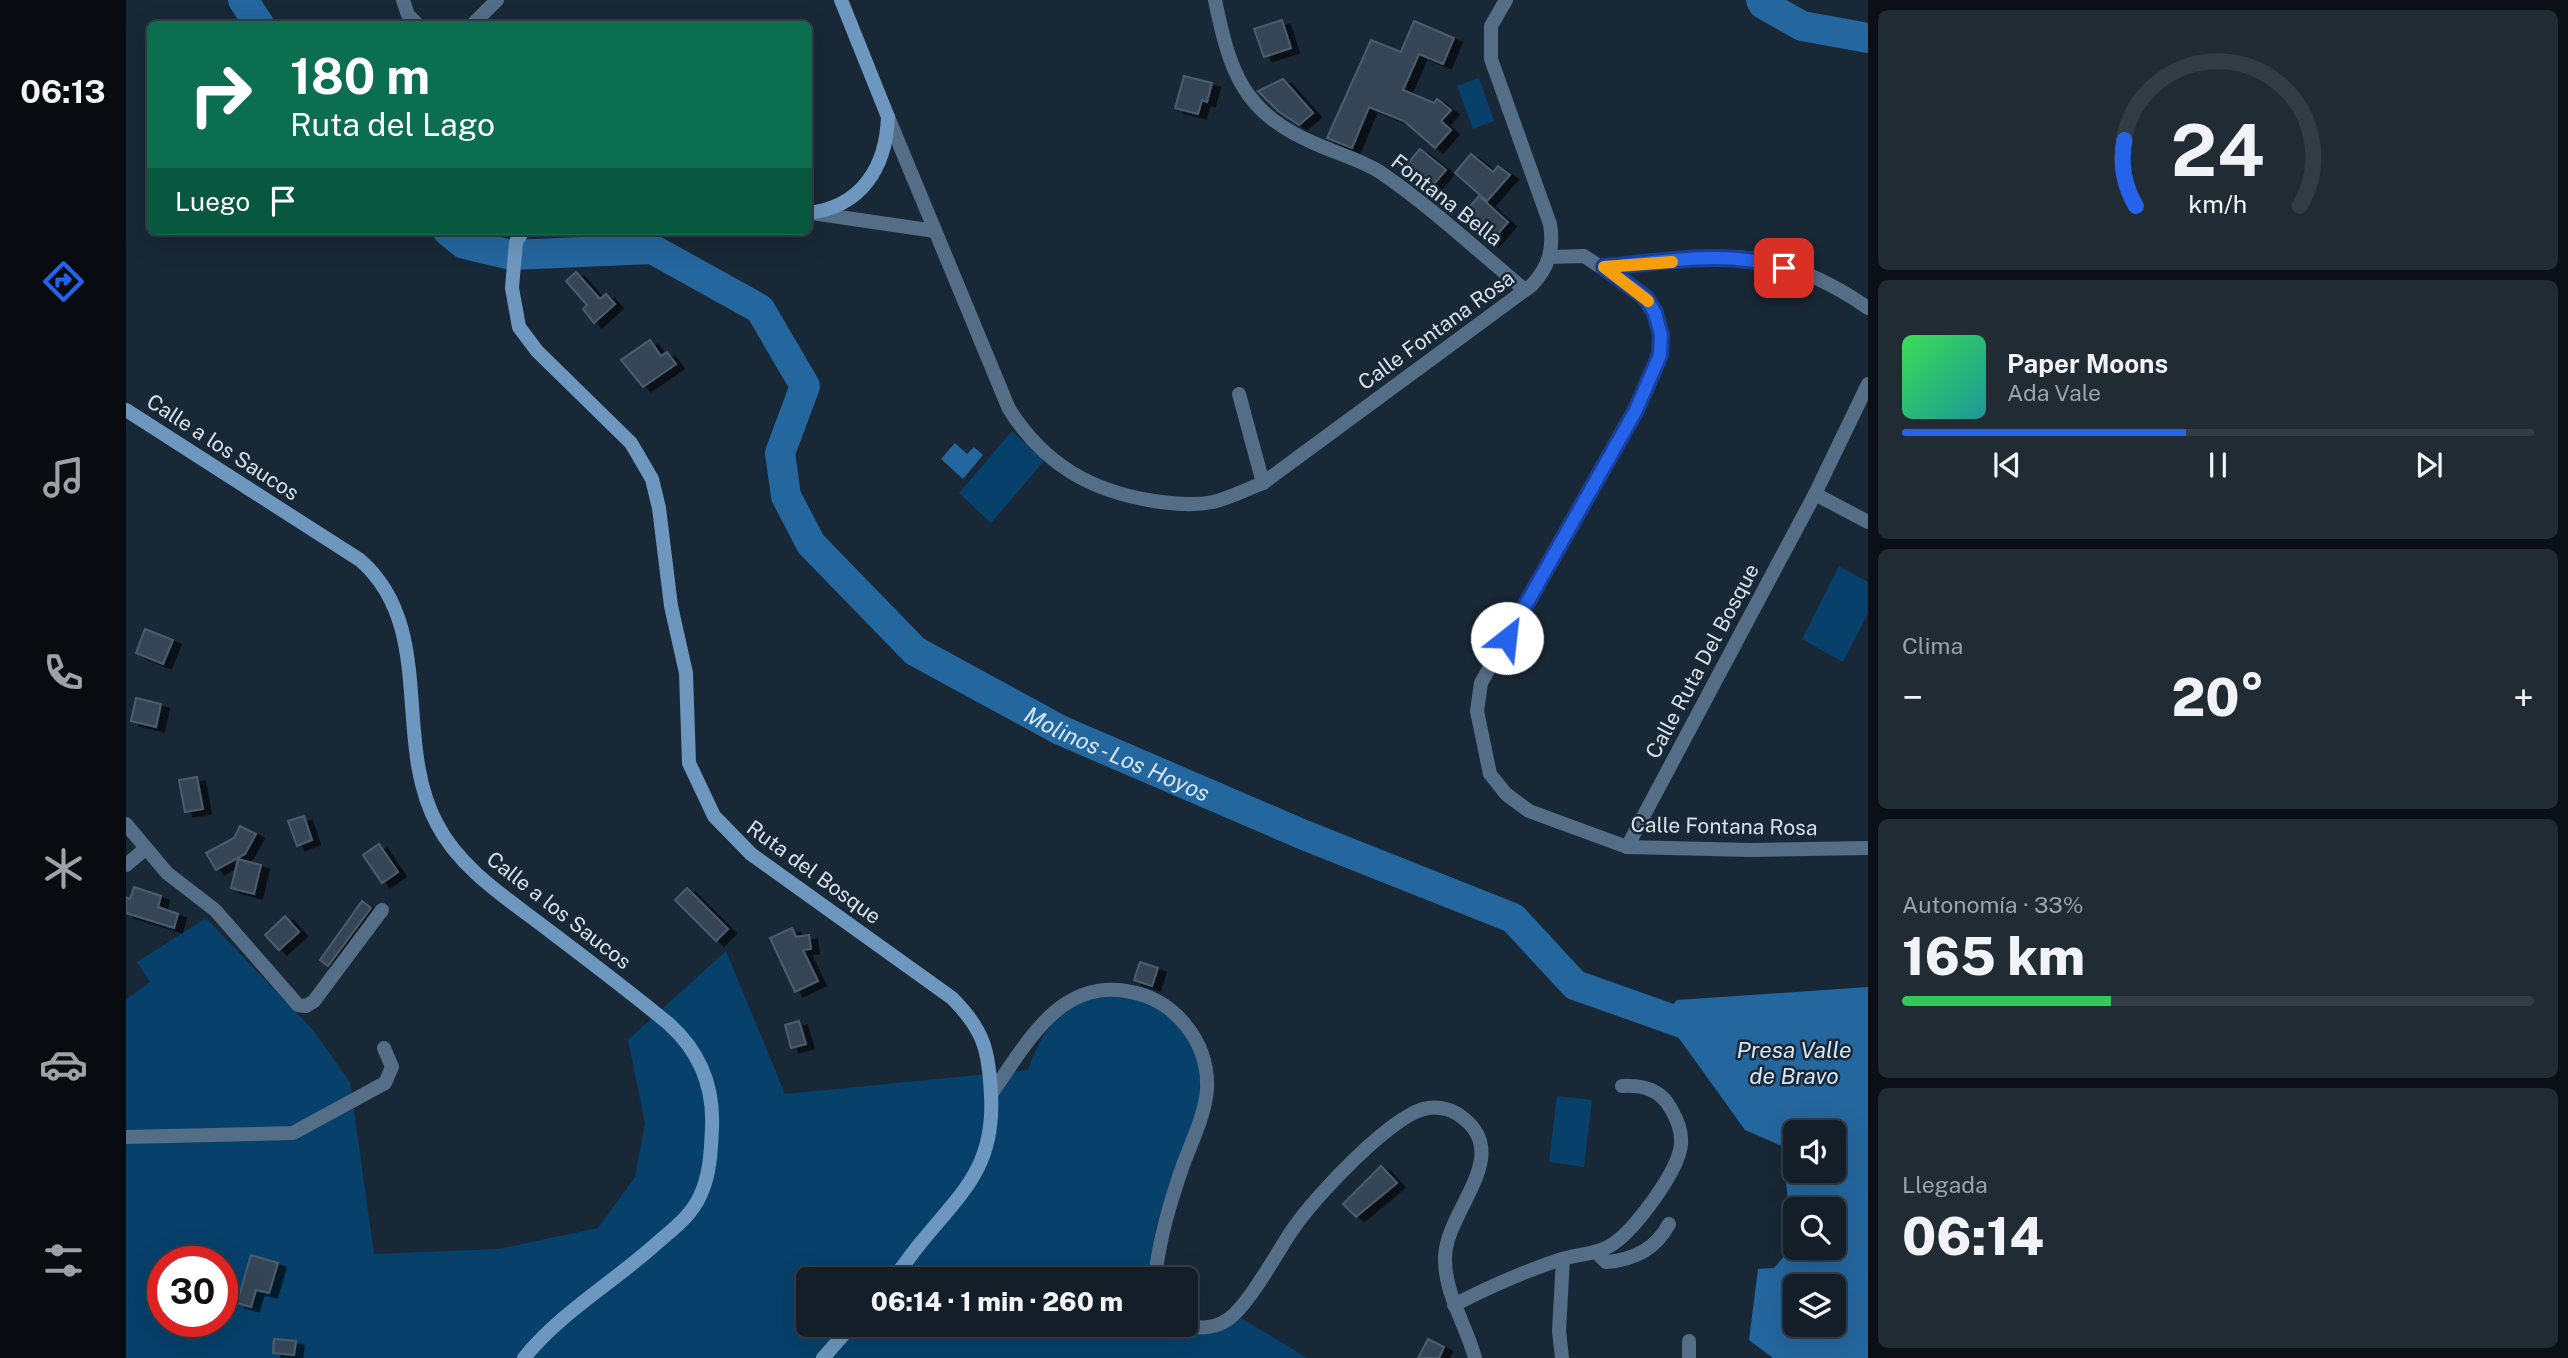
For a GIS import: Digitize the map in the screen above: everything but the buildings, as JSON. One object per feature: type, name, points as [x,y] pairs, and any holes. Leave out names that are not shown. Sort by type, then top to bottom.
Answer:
[{"type":"street","points":[[403,0],[408,15],[414,21]]},
{"type":"street","points":[[475,21],[497,0]]},
{"type":"street","points":[[812,212],[844,203],[864,188],[882,157],[888,117],[841,0]]},
{"type":"street","name":"Fontana Bella","points":[[1215,0],[1231,66],[1248,97],[1268,118],[1291,134],[1378,171],[1525,290]]},
{"type":"street","points":[[1506,0],[1491,26],[1489,48],[1550,224],[1550,257]]},
{"type":"street","name":"Calle Fontana Rosa","points":[[888,117],[1009,409],[1035,444],[1058,464],[1080,479],[1113,493],[1183,505],[1214,502],[1263,483],[1525,290],[1540,277],[1550,257],[1584,256],[1604,267],[1646,298],[1661,335],[1660,355],[1636,410],[1481,683],[1477,711],[1490,774],[1506,794],[1530,811],[1627,847],[1864,849]]},
{"type":"street","points":[[812,213],[936,231]]},
{"type":"street","name":"Ruta del Bosque","points":[[519,236],[513,264],[512,288],[519,327],[537,351],[631,443],[652,479],[659,508],[671,606],[687,673],[690,763],[704,799],[724,830],[751,855],[939,987],[964,1010],[983,1040],[992,1074],[989,1142],[976,1174],[902,1267]]},
{"type":"street","points":[[1604,267],[1734,257],[1758,259],[1836,286],[1868,308]]},
{"type":"street","name":"Calle Ruta Del Bosque","points":[[1627,847],[1815,494],[1868,384]]},
{"type":"street","points":[[1239,394],[1263,483]]},
{"type":"street","name":"Calle a los Saucos","points":[[126,410],[360,560],[379,579],[394,602],[403,629],[422,780],[430,809],[443,835],[492,887],[682,1035],[703,1068],[711,1099],[711,1155],[705,1183],[692,1210],[637,1262],[539,1339],[524,1358]]},
{"type":"street","points":[[1815,494],[1868,522]]},
{"type":"street","points":[[126,824],[144,850],[187,891],[215,910],[298,1005],[306,1006],[314,1001],[382,910]]},
{"type":"street","points":[[1864,849],[1868,835]]},
{"type":"street","points":[[126,865],[144,850]]},
{"type":"street","points":[[991,1094],[1042,1022],[1053,1011],[1079,996],[1108,990],[1138,993],[1165,1006],[1186,1024],[1202,1055],[1207,1090],[1160,1234],[1156,1267]]},
{"type":"street","points":[[126,1136],[293,1133],[385,1083],[392,1067],[384,1048]]},
{"type":"street","points":[[1454,1305],[1491,1286],[1563,1259],[1595,1252],[1614,1243],[1648,1206],[1677,1160],[1682,1143],[1677,1120],[1669,1104],[1656,1091],[1640,1085],[1622,1086]]},
{"type":"street","points":[[1198,1326],[1209,1327],[1235,1314],[1296,1224],[1327,1185],[1409,1115],[1430,1107],[1451,1111],[1469,1123],[1482,1152],[1479,1173],[1447,1233],[1444,1261],[1454,1305],[1475,1358]]},
{"type":"street","points":[[1595,1252],[1606,1262],[1634,1256],[1653,1247],[1669,1224]]},
{"type":"street","points":[[1562,1358],[1559,1331],[1563,1259]]},
{"type":"street","points":[[823,1358],[841,1337]]},
{"type":"street","points":[[1689,1341],[1689,1358]]},
{"type":"shaded area","points":[[1479,78],[1494,121],[1473,129],[1457,86]]},
{"type":"shaded area","points":[[1012,431],[1044,461],[991,523],[959,493]]},
{"type":"shaded area","points":[[1839,566],[1868,582],[1868,613],[1843,662],[1802,639]]},
{"type":"shaded area","points":[[206,918],[313,1030],[350,1082],[374,1254],[498,1249],[598,1228],[635,1177],[645,1123],[628,1040],[726,951],[785,1094],[1028,1070],[1045,1034],[1071,1007],[1097,998],[1116,996],[1143,1002],[1167,1016],[1188,1039],[1198,1064],[1200,1091],[1194,1120],[1155,1232],[1151,1267],[796,1267],[796,1337],[1198,1337],[1198,1332],[1217,1330],[1241,1318],[1307,1358],[126,1358],[126,1000],[150,982],[137,962]]},
{"type":"shaded area","points":[[1557,1096],[1592,1100],[1584,1167],[1549,1162]]},
{"type":"water","points":[[955,443],[967,454],[974,447],[983,455],[963,479],[941,459]]},
{"type":"water","name":"Presa Valle de Bravo","points":[[1868,987],[1868,1358],[1773,1358],[1749,1340],[1758,1269],[1774,1268],[1783,1258],[1783,1260],[1846,1260],[1846,1197],[1788,1197],[1786,1183],[1846,1183],[1846,1120],[1783,1120],[1783,1155],[1782,1146],[1745,1130],[1663,1016],[1677,1000]]},
{"type":"waterway","name":"Molinos - Los Hoyos","points":[[243,0],[257,21]]},
{"type":"waterway","points":[[1761,0],[1763,4],[1802,26],[1868,38]]},
{"type":"waterway","name":"Molinos - Los Hoyos","points":[[453,235],[464,244],[511,255],[652,249],[760,309],[805,386],[780,453],[786,496],[811,544],[915,651],[1060,730],[1304,835],[1513,918],[1575,985],[1699,1029]]},
{"type":"slow traffic","points":[[1648,301],[1604,267],[1672,262]]},
{"type":"route","points":[[1507,638],[1636,410],[1660,355],[1661,335],[1655,313],[1646,298],[1604,267],[1734,257],[1758,259],[1784,268]]}]
